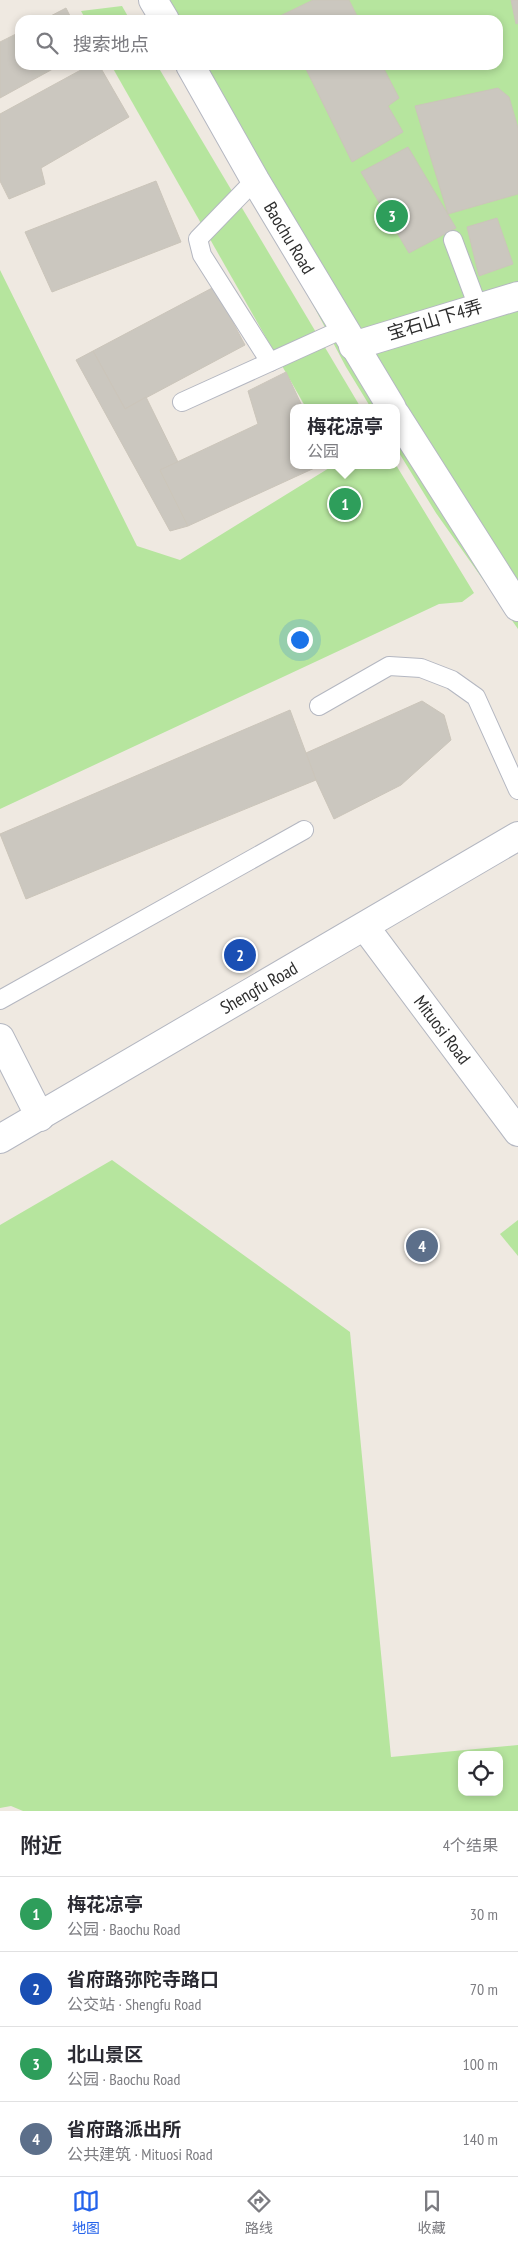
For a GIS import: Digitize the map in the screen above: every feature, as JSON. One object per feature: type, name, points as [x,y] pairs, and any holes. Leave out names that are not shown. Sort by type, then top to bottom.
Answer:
[{"type":"street","points":[[153,0],[161,15]]},
{"type":"street","name":"Baochu Road","points":[[193,70],[348,338],[389,404]]},
{"type":"street","name":"宝石山下4弄","points":[[348,338],[518,296]]},
{"type":"street","points":[[400,421],[518,607]]},
{"type":"street","name":"Shengfu Road","points":[[0,1139],[518,836]]},
{"type":"street","name":"Mituosi Road","points":[[365,927],[518,1132]]},
{"type":"street","points":[[0,1038],[40,1117]]},
{"type":"lane","points":[[255,180],[198,239],[202,255],[270,362]]},
{"type":"lane","points":[[453,240],[478,306]]},
{"type":"lane","points":[[182,402],[270,362],[348,338]]},
{"type":"lane","points":[[319,706],[389,666],[421,668],[452,680],[476,697],[518,790]]},
{"type":"lane","points":[[0,1000],[304,830]]},
{"type":"green space","points":[[151,0],[518,0],[518,629],[436,513],[400,454],[400,404],[369,404],[346,367],[189,70],[503,70],[503,15],[159,15]]},
{"type":"green space","points":[[122,6],[127,15],[83,15],[81,11]]},
{"type":"green space","points":[[114,70],[160,70],[359,404],[304,404]]},
{"type":"green space","points":[[0,270],[137,546],[180,560],[328,469],[398,469],[474,593],[462,602],[439,604],[0,809]]},
{"type":"green space","points":[[112,1160],[350,1332],[391,1757],[518,1745],[518,1811],[23,1811],[11,1806],[0,1808],[0,1225]]},
{"type":"green space","points":[[518,1220],[518,1256],[500,1234]]},
{"type":"building","points":[[313,0],[349,0],[356,15],[282,15]]},
{"type":"building","points":[[511,0],[518,0],[518,23],[516,24]]},
{"type":"building","points":[[66,8],[70,15],[53,15]]},
{"type":"building","points":[[15,34],[15,70],[51,70],[0,98],[0,42]]},
{"type":"building","points":[[81,70],[102,70],[129,117],[41,168],[45,184],[9,199],[0,181],[0,114]]},
{"type":"building","points":[[306,70],[385,70],[399,98],[388,106],[403,132],[352,162]]},
{"type":"building","points":[[498,88],[509,97],[518,128],[518,194],[448,214],[415,106]]},
{"type":"building","points":[[408,147],[456,228],[409,253],[361,172]]},
{"type":"building","points":[[156,181],[181,242],[52,292],[25,232]]},
{"type":"building","points":[[497,218],[513,264],[479,276],[467,227]]},
{"type":"building","points":[[214,287],[245,345],[125,409],[93,351]]},
{"type":"building","points":[[93,351],[125,409],[146,397],[178,462],[160,470],[188,526],[170,531],[76,360]]},
{"type":"building","points":[[286,372],[301,404],[290,404],[290,469],[312,469],[188,526],[160,470],[258,424],[248,391]]},
{"type":"building","points":[[422,701],[444,715],[451,740],[401,785],[334,819],[306,753]]},
{"type":"building","points":[[290,710],[316,780],[26,899],[0,834]]},
{"type":"place","name":"北山景区","points":[[392,216]]},
{"type":"place","name":"梅花凉亭","points":[[345,504]]},
{"type":"place","name":"省府路弥陀寺路口","points":[[240,955]]},
{"type":"place","name":"省府路派出所","points":[[422,1246]]}]
